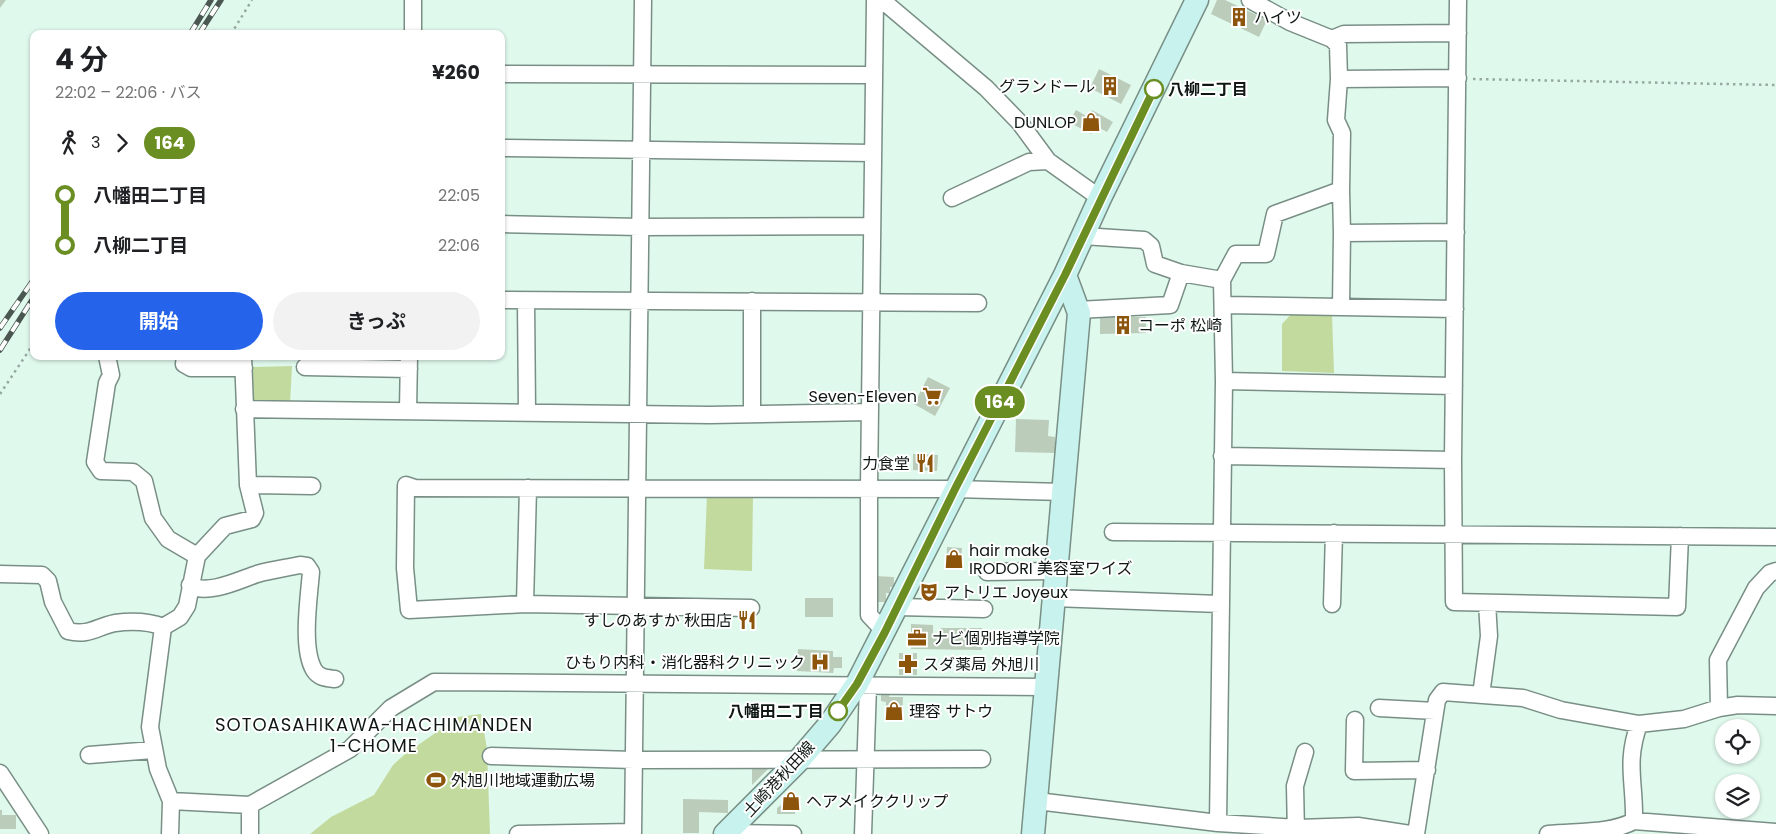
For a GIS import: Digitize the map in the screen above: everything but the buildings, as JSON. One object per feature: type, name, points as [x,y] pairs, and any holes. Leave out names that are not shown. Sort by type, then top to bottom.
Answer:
[{"type":"main road","name":"土崎港秋田線","points":[[726,833],[800,759],[862,685],[885,632],[955,489],[1084,236],[1191,2]]},
{"type":"main road","points":[[1033,834],[1064,492],[1078,310],[1065,275]]},
{"type":"street","points":[[413,0],[413,30]]},
{"type":"street","points":[[518,834],[633,833],[643,0]]},
{"type":"street","points":[[885,632],[870,615],[871,301],[877,0],[899,6],[986,88],[1020,123],[1048,161],[1100,198]]},
{"type":"street","points":[[1250,0],[1290,22],[1332,38],[1338,45],[1339,79],[1336,120],[1342,133],[1341,307]]},
{"type":"street","points":[[1458,0],[1453,460],[1454,602],[1677,607],[1680,536]]},
{"type":"street","points":[[1332,38],[1344,34],[1458,33]]},
{"type":"street","points":[[505,74],[874,76]]},
{"type":"street","points":[[1339,79],[1458,78]]},
{"type":"street","points":[[505,148],[873,152]]},
{"type":"street","points":[[952,198],[1029,162],[1048,161]]},
{"type":"street","points":[[1208,826],[1220,604],[1224,381],[1224,305],[1222,280],[1236,254],[1266,254],[1276,214],[1341,190]]},
{"type":"street","points":[[505,224],[640,227],[872,226]]},
{"type":"street","points":[[1342,233],[1456,232]]},
{"type":"street","points":[[1084,236],[1144,240],[1151,246],[1155,264],[1181,272],[1222,280]]},
{"type":"street","points":[[1078,310],[1170,305],[1181,272]]},
{"type":"street","points":[[505,300],[978,303]]},
{"type":"street","points":[[526,301],[527,412]]},
{"type":"street","points":[[752,301],[752,414]]},
{"type":"street","points":[[1224,305],[1455,309]]},
{"type":"street","points":[[108,360],[110,375],[107,383],[95,462],[101,471],[133,472],[144,481],[153,518],[168,539],[197,556]]},
{"type":"street","points":[[162,627],[180,617],[187,606],[197,556],[225,526],[252,519],[255,513],[248,485],[244,409],[244,362],[191,368],[184,364],[184,360]]},
{"type":"street","points":[[305,367],[409,362],[408,410]]},
{"type":"street","points":[[1224,381],[1454,386]]},
{"type":"street","points":[[244,409],[638,414],[870,412]]},
{"type":"street","points":[[1222,456],[1453,460]]},
{"type":"street","points":[[248,485],[312,486]]},
{"type":"street","points":[[751,608],[525,604],[409,610],[405,568],[406,485],[415,488],[955,489],[1064,492]]},
{"type":"street","points":[[525,604],[528,488]]},
{"type":"street","points":[[1113,532],[1776,537]]},
{"type":"street","points":[[1332,604],[1334,533]]},
{"type":"street","points":[[190,585],[196,589],[226,586],[258,574],[300,565],[307,566],[311,572],[306,620],[310,654],[314,670],[322,677],[335,679]]},
{"type":"street","points":[[987,572],[1056,571]]},
{"type":"street","points":[[1719,708],[1718,660],[1756,588],[1770,573],[1776,571]]},
{"type":"street","points":[[0,574],[42,575],[48,581],[53,602],[68,631],[81,634],[113,623],[135,622],[153,623],[162,627]]},
{"type":"street","points":[[1053,598],[1220,604]]},
{"type":"street","points":[[1481,695],[1489,636],[1487,603]]},
{"type":"street","points":[[897,607],[984,609]]},
{"type":"street","points":[[162,627],[150,728],[152,750],[171,801],[170,834]]},
{"type":"street","points":[[171,801],[250,805],[350,749],[391,708],[434,682],[502,681],[635,685],[1045,686]]},
{"type":"street","points":[[862,685],[866,758],[863,834]]},
{"type":"street","points":[[1416,834],[1437,700],[1443,692],[1523,698],[1561,710],[1640,724],[1684,720],[1719,708],[1738,705],[1776,706]]},
{"type":"street","points":[[1379,708],[1435,711]]},
{"type":"street","points":[[1355,720],[1354,770],[1427,770]]},
{"type":"street","points":[[1634,820],[1630,769],[1634,740],[1640,724]]},
{"type":"street","points":[[89,755],[152,750]]},
{"type":"street","points":[[1297,831],[1295,786],[1305,752]]},
{"type":"street","points":[[491,756],[634,760],[982,759]]},
{"type":"street","points":[[0,773],[4,796],[40,834]]},
{"type":"street","points":[[1037,800],[1208,826],[1297,831],[1358,826],[1410,834]]},
{"type":"street","points":[[250,805],[250,834]]},
{"type":"street","points":[[1548,834],[1602,832],[1624,827],[1634,820],[1776,832]]},
{"type":"street","points":[[726,833],[792,834]]},
{"type":"path","points":[[233,30],[252,0]]},
{"type":"path","points":[[1458,78],[1776,85]]},
{"type":"path","points":[[0,394],[30,348]]},
{"type":"green space","points":[[1294,311],[1332,314],[1334,373],[1282,371],[1282,324]]},
{"type":"green space","points":[[292,366],[290,404],[250,404],[250,367]]},
{"type":"green space","points":[[707,494],[753,495],[752,571],[704,569]]},
{"type":"green space","name":"外旭川地域運動広場","points":[[481,714],[487,749],[490,834],[310,834],[331,817],[374,795],[393,765],[404,755],[458,717]]},
{"type":"railway","points":[[192,30],[211,0]]},
{"type":"railway","points":[[202,30],[221,0]]},
{"type":"railway","points":[[0,328],[30,285]]},
{"type":"railway","points":[[0,350],[30,303]]},
{"type":"bus line","name":"164","points":[[838,711],[857,684],[885,632],[955,489],[1065,275],[1100,198],[1154,89]]},
{"type":"place","name":"ハイツ","points":[[1239,17]]},
{"type":"place","name":"グランドール","points":[[1110,86]]},
{"type":"place","name":"八柳二丁目","points":[[1154,89]]},
{"type":"place","name":"DUNLOP","points":[[1091,122]]},
{"type":"place","name":"コーポ 松崎","points":[[1123,325]]},
{"type":"place","name":"Seven-Eleven","points":[[932,396]]},
{"type":"place","name":"力食堂","points":[[925,463]]},
{"type":"place","name":"hair make IRODORI 美容室ワイズ","points":[[954,559]]},
{"type":"place","name":"アトリエ Joyeux","points":[[929,592]]},
{"type":"place","name":"すしのあすか 秋田店","points":[[747,620]]},
{"type":"place","name":"ナビ個別指導学院","points":[[917,638]]},
{"type":"place","name":"ひもり内科・消化器科クリニック","points":[[820,662]]},
{"type":"place","name":"スダ薬局 外旭川","points":[[908,664]]},
{"type":"place","name":"八幡田二丁目","points":[[838,711]]},
{"type":"place","name":"理容 サトウ","points":[[894,711]]},
{"type":"place","name":"外旭川地域運動広場","points":[[436,780]]},
{"type":"place","name":"ヘアメイククリップ","points":[[791,801]]},
{"type":"district","name":"SOTOASAHIKAWA-HACHIMANDEN 1-CHOME","points":[[374,734]]}]
